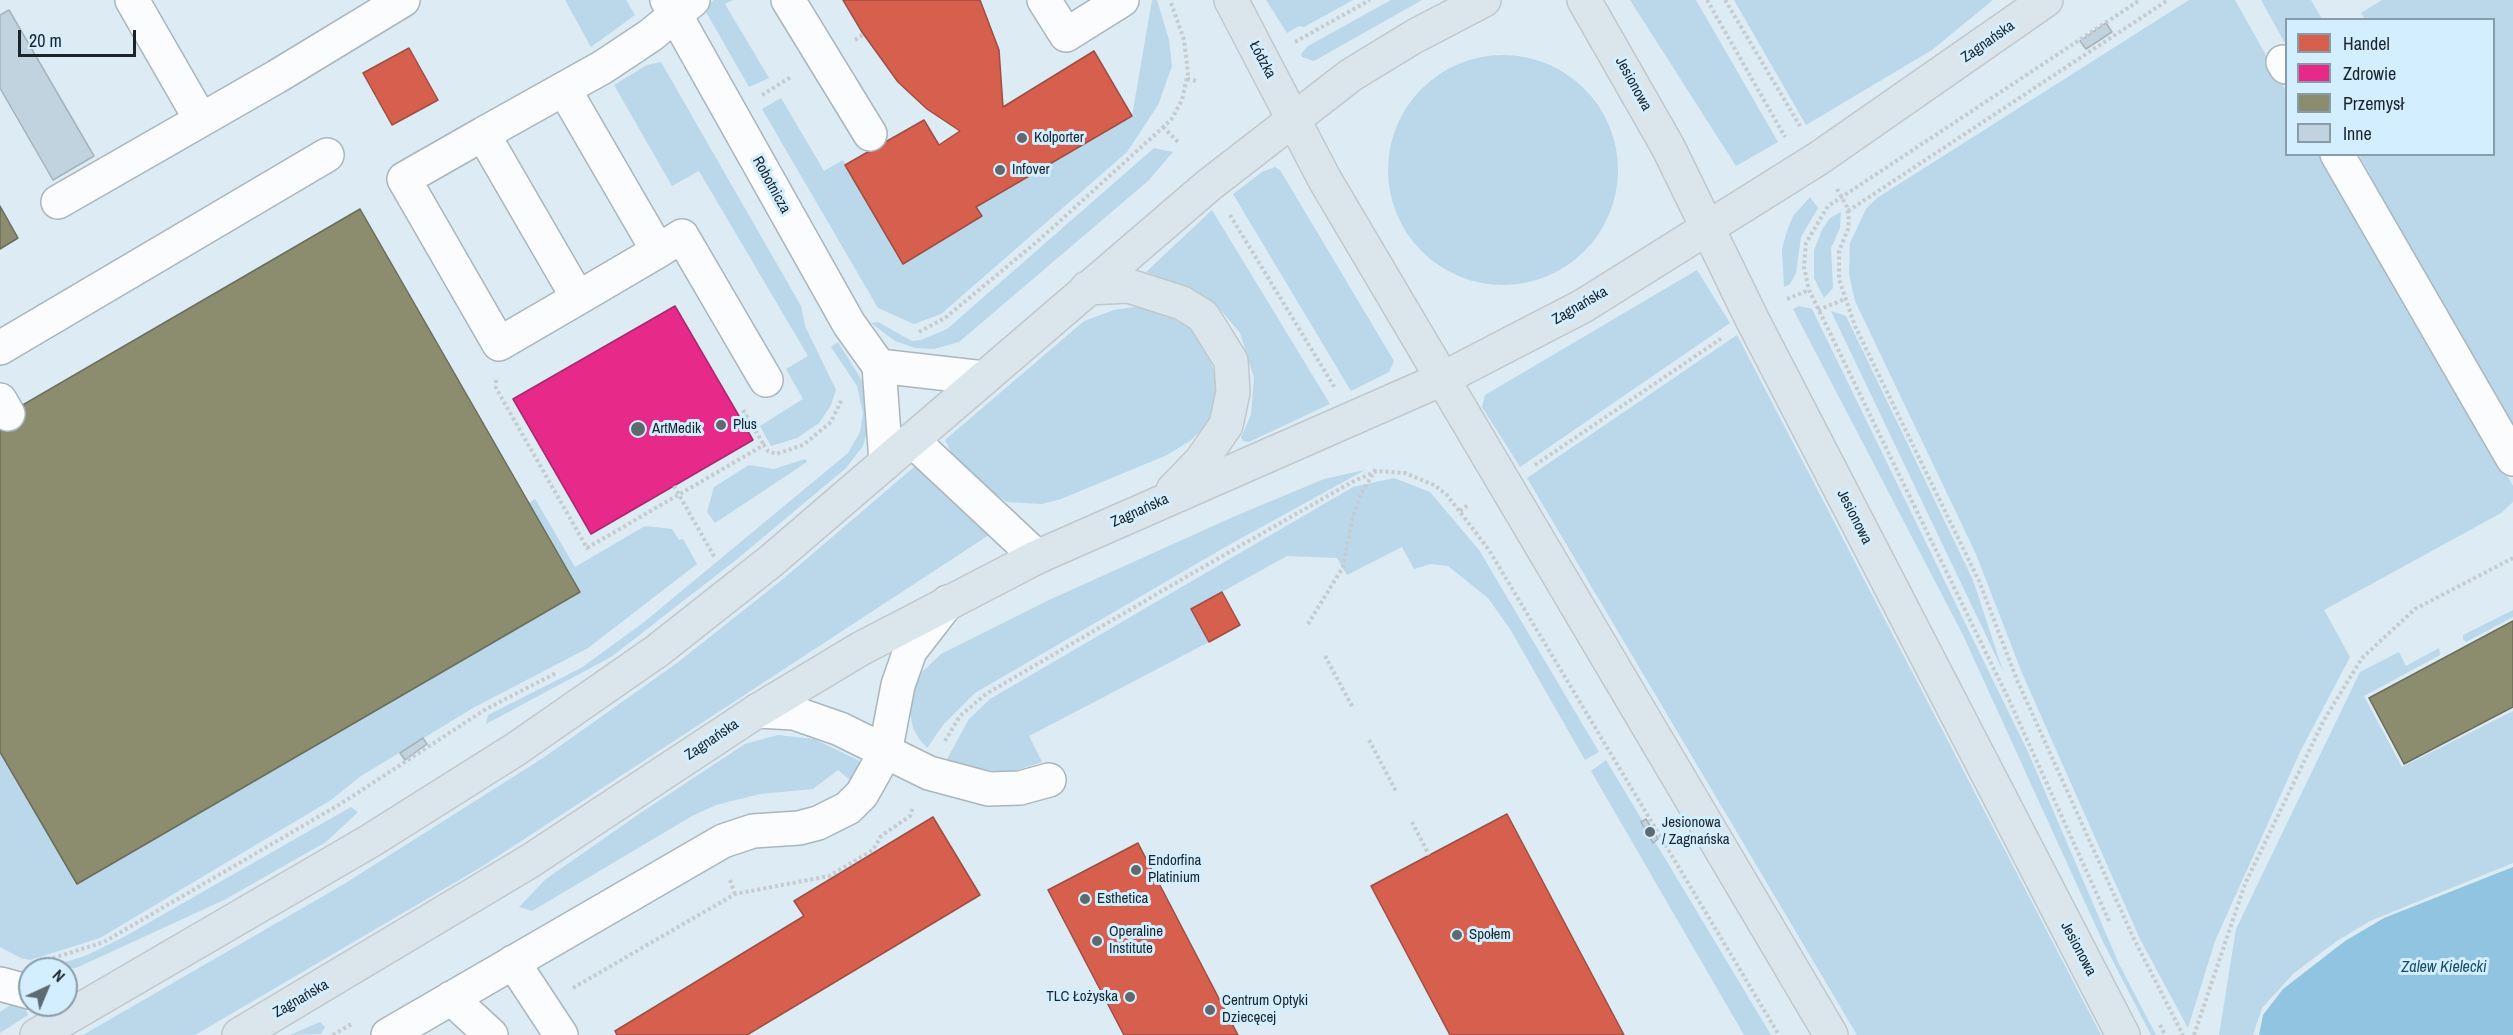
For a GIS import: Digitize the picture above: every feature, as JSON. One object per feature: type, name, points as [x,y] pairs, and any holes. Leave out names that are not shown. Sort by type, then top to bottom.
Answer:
[{"type":"main road","name":"Łódzka","points":[[1231,0],[1293,120]]},
{"type":"main road","points":[[78,1002],[370,841],[516,750],[657,651],[771,561],[1209,185],[1360,70],[1415,36],[1484,0]]},
{"type":"main road","name":"Jesionowa","points":[[1584,0],[1668,147],[1848,506],[2123,1035]]},
{"type":"main road","name":"Zagnańska","points":[[239,1035],[530,861],[757,711],[841,659],[1037,557],[1442,380],[1583,306],[1820,158],[2046,0]]},
{"type":"main road","points":[[1293,120],[1325,180],[1442,380],[1831,1035]]},
{"type":"main road","points":[[1087,288],[1129,286],[1182,303],[1203,316],[1218,336],[1231,361],[1233,392],[1226,425],[1201,461],[1161,502]]},
{"type":"main road","points":[[37,1035],[60,1017]]},
{"type":"street","points":[[132,0],[201,120]]},
{"type":"street","points":[[788,0],[870,134]]},
{"type":"street","points":[[1044,0],[1065,35],[1122,0]]},
{"type":"street","points":[[58,202],[201,120],[398,1]]},
{"type":"street","points":[[679,5],[603,67],[404,179],[499,344],[682,236],[766,380]]},
{"type":"street","name":"Robotnicza","points":[[679,5],[849,324],[879,366]]},
{"type":"street","points":[[564,89],[658,251]]},
{"type":"street","points":[[483,134],[578,298]]},
{"type":"street","points":[[0,348],[327,155]]},
{"type":"street","points":[[2338,156],[2513,459]]},
{"type":"street","points":[[886,462],[879,366],[984,378]]},
{"type":"street","points":[[912,440],[1037,557]]},
{"type":"street","points":[[388,1035],[723,841],[753,831],[799,828],[818,823],[848,808],[862,794],[885,753],[898,685],[910,651],[948,602]]},
{"type":"street","points":[[757,711],[794,713],[840,729],[885,753],[944,778],[989,789],[1020,788],[1049,780]]},
{"type":"street","points":[[513,962],[561,1035]]},
{"type":"street","points":[[0,984],[18,981]]},
{"type":"street","points":[[451,998],[491,1035]]},
{"type":"path","points":[[909,331],[927,330],[945,318],[1039,240],[1171,120],[1182,100],[1187,79],[1184,40],[1170,0]]},
{"type":"path","points":[[1292,43],[1370,0]]},
{"type":"path","points":[[1707,0],[1785,138]]},
{"type":"path","points":[[1725,0],[1801,128]]},
{"type":"path","points":[[2110,923],[2010,702],[1809,291],[1804,267],[1806,243],[1828,206],[2140,0]]},
{"type":"path","points":[[1848,212],[2168,0]]},
{"type":"path","points":[[856,39],[864,34]]},
{"type":"path","points":[[1187,79],[1197,81]]},
{"type":"path","points":[[1163,127],[1179,143]]},
{"type":"path","points":[[1833,182],[1843,197],[1848,212],[1848,230],[1839,251],[1839,279],[1855,326],[1979,581],[2018,681],[2133,937],[2183,1035]]},
{"type":"path","points":[[1227,211],[1341,398]]},
{"type":"path","points":[[1787,299],[1809,291]]},
{"type":"path","points":[[1818,310],[1845,299]]},
{"type":"path","points":[[1531,467],[1727,335]]},
{"type":"path","points":[[499,344],[496,388],[587,548],[764,445],[768,452],[776,454],[803,445],[831,422],[844,396]]},
{"type":"path","points":[[740,418],[746,415]]},
{"type":"path","points":[[1308,624],[1343,567],[1357,505],[1361,494],[1377,469]]},
{"type":"path","points":[[941,749],[960,716],[986,694],[1377,469],[1405,473],[1434,485],[1447,495],[1489,550],[1779,1035]]},
{"type":"path","points":[[674,486],[715,558]]},
{"type":"path","points":[[1460,511],[1468,505]]},
{"type":"path","points":[[706,565],[724,551]]},
{"type":"path","points":[[2194,1035],[2245,884],[2324,720],[2362,658],[2415,609],[2513,558]]},
{"type":"path","points":[[1325,656],[1353,708]]},
{"type":"path","points":[[74,957],[342,803],[486,709],[564,669]]},
{"type":"path","points":[[1369,740],[1397,793]]},
{"type":"path","points":[[564,993],[735,894],[829,876],[873,850],[881,836],[910,816],[917,798]]},
{"type":"path","points":[[1412,822],[1429,855]]},
{"type":"path","points":[[2155,1015],[2165,1035]]},
{"type":"shaded area","points":[[565,0],[626,0],[635,15],[591,47]]},
{"type":"shaded area","points":[[714,0],[733,0],[725,4],[769,78],[749,87],[706,12],[707,6]]},
{"type":"shaded area","points":[[1152,0],[1157,0],[1169,40],[1172,66],[1158,105],[1127,152],[941,314],[914,324],[878,308],[762,109],[781,98],[824,171],[843,160],[903,263],[981,216],[976,207],[1132,116]]},
{"type":"shaded area","points":[[1266,0],[1353,0],[1304,27],[1299,26],[1287,33]]},
{"type":"shaded area","points":[[1391,0],[1422,0],[1314,61],[1302,57],[1301,54],[1308,46]]},
{"type":"shaded area","points":[[1630,0],[1696,0],[1778,142],[1736,166]]},
{"type":"shaded area","points":[[1734,0],[1993,0],[1932,50],[1806,125]]},
{"type":"shaded area","points":[[2189,0],[2235,0],[2285,89],[2285,156],[2325,156],[2513,486],[2513,502],[2501,513],[2324,610],[2350,657],[2300,752],[2215,941],[2188,1028],[2140,939],[2022,673],[1976,554],[1855,301],[1849,274],[1850,243],[1866,209],[1877,198]]},
{"type":"shaded area","points":[[2261,0],[2311,0],[2321,18],[2285,18],[2285,43]]},
{"type":"shaded area","points":[[2382,0],[2513,0],[2513,435],[2360,156],[2495,156],[2495,18],[2364,18],[2361,13]]},
{"type":"shaded area","points":[[1503,55],[1525,57],[1547,64],[1567,74],[1592,97],[1599,106],[1613,137],[1618,170],[1616,192],[1609,214],[1599,234],[1576,259],[1567,266],[1536,280],[1503,285],[1481,283],[1459,276],[1439,266],[1414,243],[1407,234],[1393,203],[1388,170],[1390,148],[1397,126],[1407,106],[1430,81],[1439,74],[1470,60]]},
{"type":"shaded area","points":[[661,62],[801,306],[805,326],[836,390],[831,405],[819,423],[797,438],[771,446],[760,426],[803,399],[786,369],[808,356],[699,171],[672,186],[614,85],[647,65]]},
{"type":"shaded area","points":[[1154,148],[1173,152],[1148,181],[959,342],[934,349],[915,348],[895,341],[871,323],[878,322],[912,341],[921,340],[947,329]]},
{"type":"shaded area","points":[[1275,167],[1280,170],[1394,361],[1389,372],[1351,391],[1233,194],[1262,172]]},
{"type":"shaded area","points":[[1810,197],[1818,208],[1801,237],[1796,273],[1790,284],[1784,287],[1782,249],[1787,231],[1793,216]]},
{"type":"shaded area","points":[[1212,210],[1330,404],[1249,442],[1243,441],[1241,437],[1251,415],[1254,378],[1240,333],[1219,308],[1203,295],[1146,272]]},
{"type":"shaded area","points":[[1841,212],[1840,228],[1831,248],[1833,288],[1824,298],[1814,278],[1814,250],[1830,218]]},
{"type":"shaded area","points":[[1697,270],[1730,323],[1520,467],[1482,407],[1485,395]]},
{"type":"shaded area","points":[[1140,306],[1162,313],[1190,328],[1206,347],[1218,384],[1216,405],[1206,425],[1190,441],[1167,455],[1061,499],[1042,504],[1007,502],[976,482],[954,458],[945,440],[1084,321],[1114,310]]},
{"type":"shaded area","points":[[1799,306],[1812,309],[2028,752],[2119,964],[2156,1035],[2151,1035],[2103,942],[1963,635],[1793,309]]},
{"type":"shaded area","points":[[1831,311],[1846,316],[1973,580],[2003,671]]},
{"type":"shaded area","points":[[1737,335],[2101,1035],[1857,1035],[1527,478]]},
{"type":"shaded area","points":[[838,342],[866,387],[871,419],[863,446],[846,468],[736,560],[611,657],[486,724],[488,715],[581,668],[643,623],[848,453],[860,432],[863,413],[857,386],[831,347]]},
{"type":"shaded area","points":[[805,459],[807,462],[715,523],[707,512],[714,487],[749,465],[774,469]]},
{"type":"shaded area","points":[[914,467],[923,471],[963,511],[986,524],[989,535],[483,866],[195,1035],[83,1035],[344,884],[543,758],[677,663],[783,579]]},
{"type":"shaded area","points":[[1365,470],[1227,546],[975,693],[943,725],[927,748],[920,740],[913,728],[909,707],[911,690],[918,676],[941,654],[1049,600],[1233,517],[1324,479]]},
{"type":"shaded area","points":[[1394,478],[1430,492],[1479,550],[1599,752],[1585,760],[1510,629],[1488,598],[1448,566],[1431,564],[1414,569],[1402,547],[1347,575],[1337,558],[1287,556],[1191,609],[1209,642],[1029,736],[1042,762],[1010,772],[946,761],[969,719],[990,699],[1353,487]]},
{"type":"shaded area","points":[[535,499],[575,567],[645,526],[672,529],[679,540],[683,539],[697,564],[588,648],[473,708],[361,776],[331,800],[100,938],[40,957],[19,957],[0,947],[0,752],[77,884],[580,592],[529,503]]},
{"type":"shaded area","points":[[2513,610],[2513,617],[2466,642],[2463,639],[2463,635]]},
{"type":"shaded area","points":[[2439,648],[2440,655],[2364,696],[2402,767],[2513,711],[2513,863],[2370,921],[2337,941],[2294,973],[2262,1008],[2253,1035],[2219,1035],[2236,929],[2360,672],[2399,652],[2406,666]]},
{"type":"shaded area","points":[[778,735],[814,739],[858,760],[861,764],[850,780],[838,770],[813,789],[760,794],[716,805],[692,816],[532,911],[519,907],[546,879],[639,814],[745,744]]},
{"type":"shaded area","points":[[1606,760],[1771,1035],[1744,1035],[1591,771]]},
{"type":"shaded area","points":[[351,807],[358,812],[326,842],[224,900],[78,967],[78,958],[122,938]]},
{"type":"shaded area","points":[[13,1003],[18,1006],[18,1017],[25,1017],[0,1033],[0,1012]]},
{"type":"shaded area","points":[[320,1022],[325,1027],[321,1034],[290,1035]]},
{"type":"water","name":"Zalew Kielecki","points":[[2513,867],[2513,1035],[2259,1035],[2263,1015],[2283,989],[2345,941],[2384,918]]},
{"type":"building: Handel","name":"Kolporter","points":[[843,0],[980,0],[999,50],[1003,107],[1094,51],[1132,116],[976,207],[982,216],[903,264],[845,165],[924,120],[939,145],[960,131],[927,109],[898,82],[862,32]]},
{"type":"building: Handel","points":[[409,48],[438,100],[392,125],[363,73]]},
{"type":"building: Handel","points":[[1222,592],[1240,625],[1209,642],[1191,609]]},
{"type":"building: Handel","points":[[1507,814],[1624,1035],[1450,1035],[1371,886]]},
{"type":"building: Handel","points":[[933,817],[980,895],[747,1035],[617,1035],[615,1031],[804,916],[794,901]]},
{"type":"building: Handel","points":[[1138,843],[1238,1035],[1124,1035],[1048,890]]},
{"type":"building: Zdrowie","name":"ArtMedik","points":[[675,306],[753,440],[591,534],[513,399]]},
{"type":"building: Przemysł","points":[[0,206],[18,238],[0,249]]},
{"type":"building: Przemysł","points":[[360,209],[580,592],[77,884],[0,752],[0,418]]},
{"type":"building: Przemysł","points":[[2513,621],[2513,707],[2404,764],[2369,698]]},
{"type":"building: Inne","points":[[9,10],[94,156],[53,180],[0,88],[0,15]]},
{"type":"building: Inne","points":[[2106,23],[2112,32],[2086,49],[2080,41]]},
{"type":"building: Inne","points":[[423,738],[427,744],[405,760],[400,753]]},
{"type":"building: Inne","points":[[1646,819],[1658,839],[1653,843],[1641,822]]},
{"type":"place","name":"Kolporter","points":[[1022,138]]},
{"type":"place","name":"Infover","points":[[1000,170]]},
{"type":"place","name":"Plus","points":[[721,425]]},
{"type":"place","name":"ArtMedik","points":[[638,429]]},
{"type":"place","name":"Jesionowa / Zagnańska","points":[[1650,832]]},
{"type":"place","name":"Endorfina Platinium","points":[[1136,870]]},
{"type":"place","name":"Esthetica","points":[[1085,899]]},
{"type":"place","name":"Społem","points":[[1457,935]]},
{"type":"place","name":"Operaline Institute","points":[[1097,941]]},
{"type":"place","name":"TLC Łożyska","points":[[1130,997]]},
{"type":"place","name":"Centrum Optyki Dziecęcej","points":[[1210,1010]]}]
